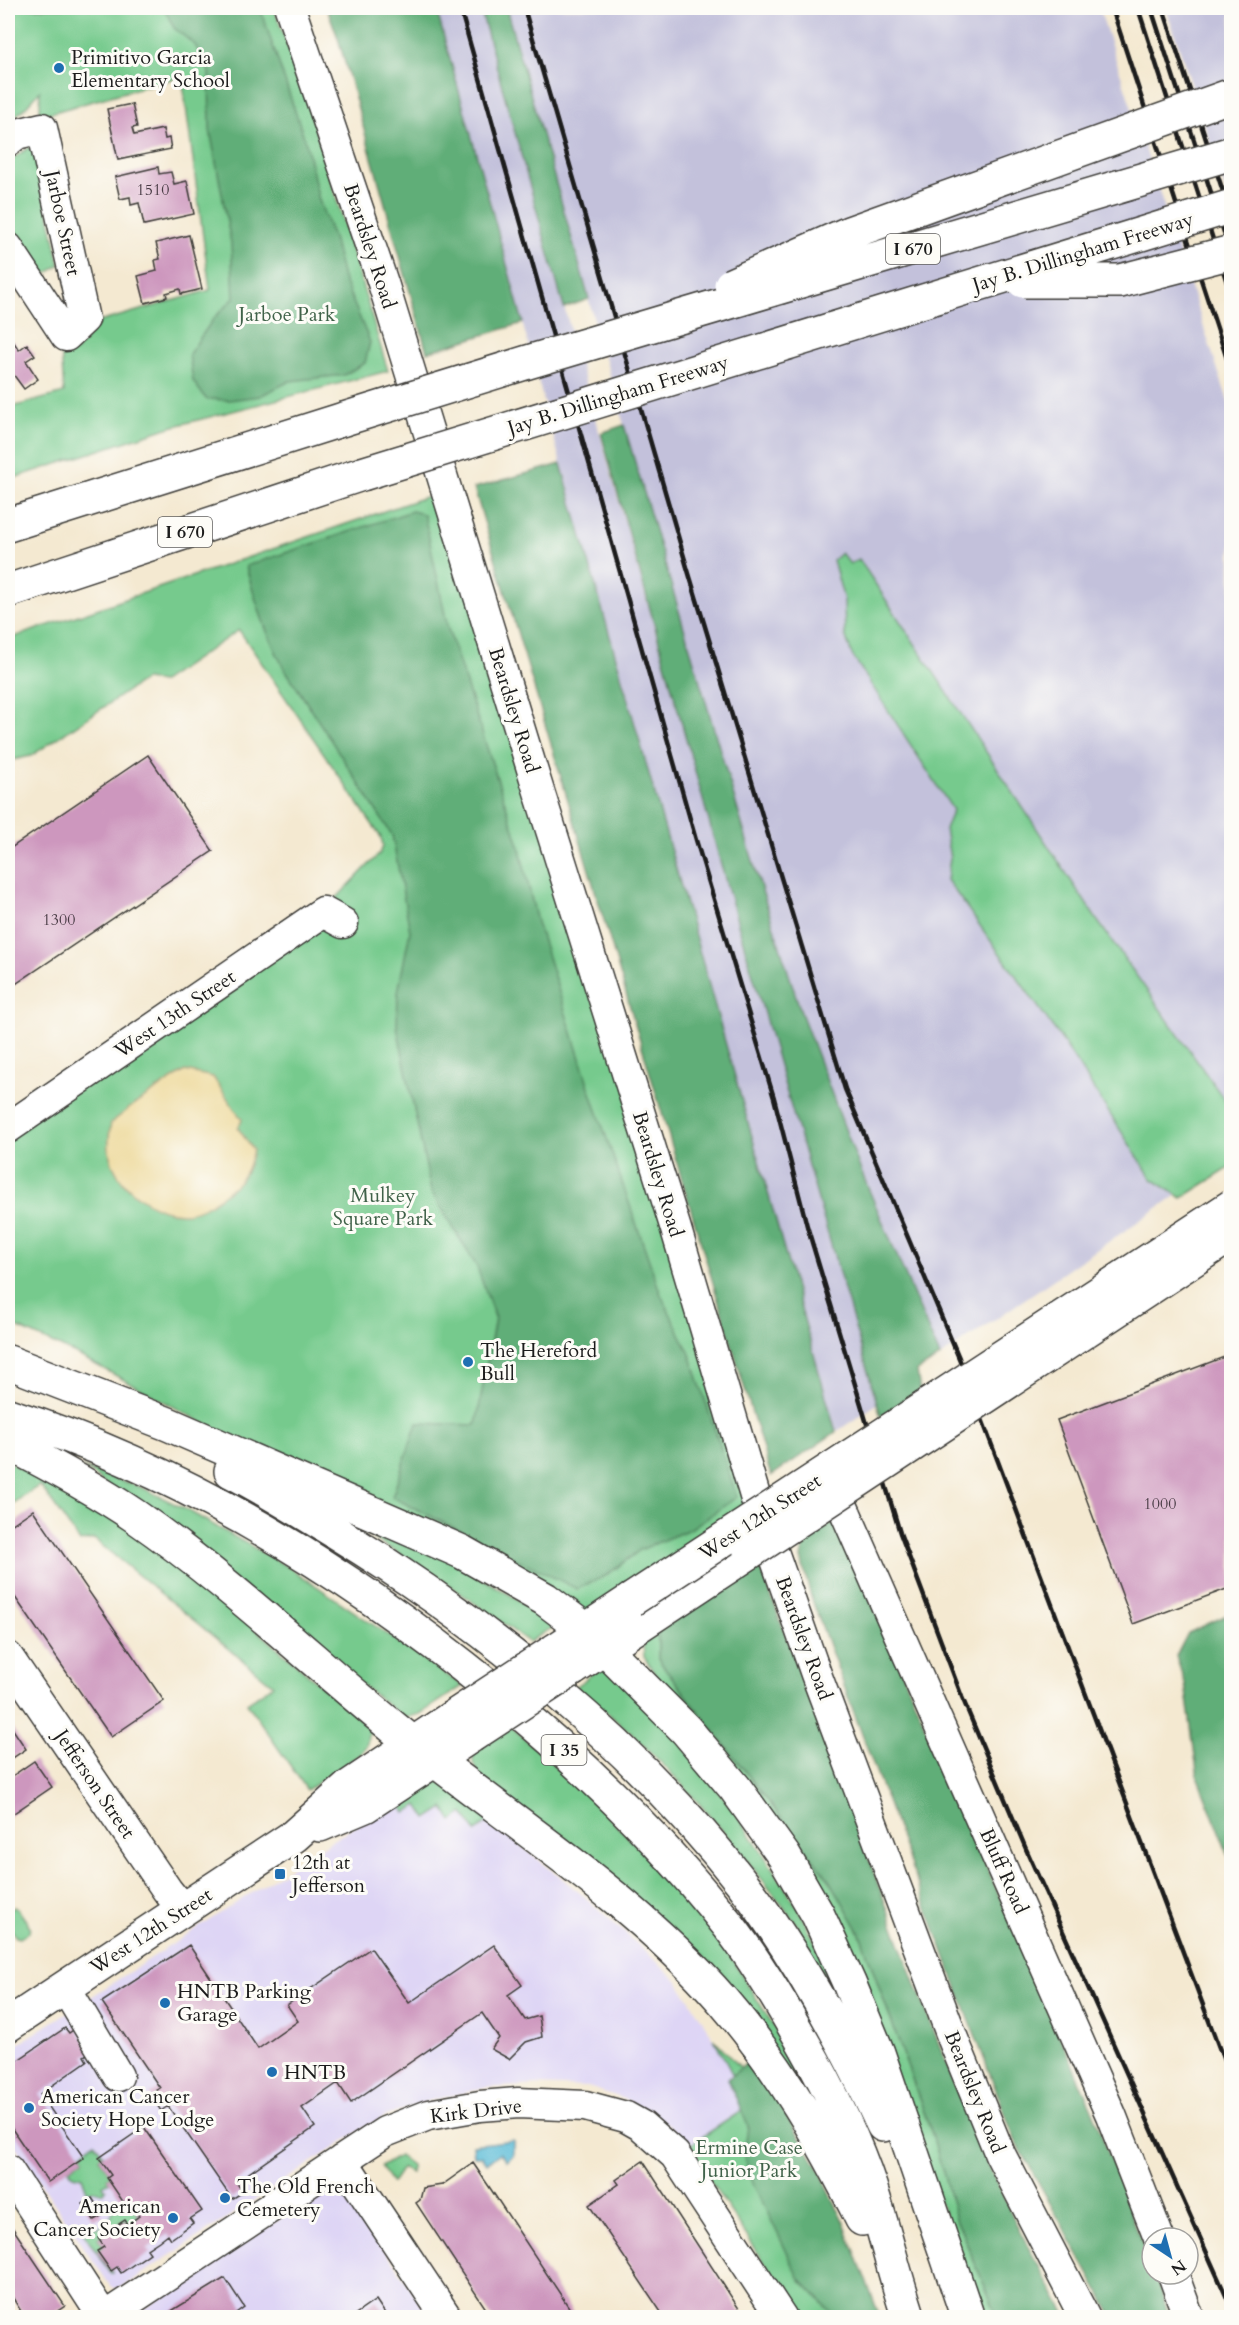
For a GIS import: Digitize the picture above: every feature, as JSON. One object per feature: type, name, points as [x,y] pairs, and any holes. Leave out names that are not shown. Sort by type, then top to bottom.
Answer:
[{"type":"main road","points":[[594,344],[849,233],[1232,95]]},
{"type":"main road","name":"I 670","points":[[8,525],[528,362],[1232,153]]},
{"type":"main road","name":"Jay B. Dillingham Freeway","points":[[8,591],[362,474],[1232,206]]},
{"type":"main road","points":[[989,281],[1120,281],[1232,252]]},
{"type":"main road","name":"West 12th Street","points":[[8,2025],[294,1836],[365,1806],[424,1751],[638,1611],[1232,1206]]},
{"type":"main road","name":"West 12th Street","points":[[638,1611],[1232,1234]]},
{"type":"main road","points":[[8,1363],[168,1424],[462,1552],[536,1593],[596,1639],[686,1730],[735,1788],[784,1856],[818,1915],[878,2054],[967,2318]]},
{"type":"main road","name":"I 35","points":[[8,1363],[237,1474],[362,1548],[427,1592],[496,1644],[585,1718],[646,1775],[690,1820],[744,1885],[789,1949],[840,2034],[889,2137],[967,2318]]},
{"type":"main road","name":"I 35","points":[[8,1415],[71,1438],[174,1484],[250,1522],[331,1571],[464,1667],[585,1768],[665,1850],[731,1929],[796,2031],[832,2098],[875,2200],[906,2308]]},
{"type":"main road","points":[[8,1443],[92,1488],[136,1517],[237,1595],[424,1751],[564,1857],[636,1915],[723,2000],[794,2094],[821,2140],[906,2308]]},
{"type":"street","name":"Beardsley Road","points":[[291,8],[383,283],[671,1214],[765,1529],[816,1674],[952,2039],[1000,2154],[1085,2318]]},
{"type":"street","name":"Jarboe Street","points":[[8,141],[17,134],[42,128],[84,319],[66,336],[8,248]]},
{"type":"street","name":"West 13th Street","points":[[8,1128],[323,912],[343,923]]},
{"type":"street","name":"Bluff Road","points":[[843,1507],[1111,2115],[1154,2226]]},
{"type":"street","name":"Jefferson Street","points":[[8,1657],[166,1890],[183,1910]]},
{"type":"street","points":[[65,1987],[118,2076]]},
{"type":"street","name":"Kirk Drive","points":[[103,2317],[385,2132],[428,2115],[480,2106],[518,2103],[585,2106],[609,2111],[642,2126],[675,2155],[782,2318]]},
{"type":"street","points":[[342,2160],[447,2318]]},
{"type":"street","points":[[8,2170],[103,2317]]},
{"type":"street","points":[[1177,2286],[1189,2318]]},
{"type":"shaded area","points":[[436,8],[480,8],[727,886],[877,1404],[836,1432],[561,464]]},
{"type":"shaded area","points":[[506,8],[1099,8],[1231,410],[1231,1158],[940,1357],[861,1171],[802,1015],[757,875],[652,524]]},
{"type":"shaded area","points":[[1166,8],[1231,8],[1231,208],[1187,71]]},
{"type":"shaded area","points":[[396,1799],[489,1820],[585,1897],[677,1980],[714,2039],[749,2106],[687,2147],[671,2127],[650,2112],[619,2097],[588,2087],[537,2085],[485,2088],[428,2101],[386,2116],[367,2126],[122,2287],[118,2289],[111,2287],[8,2135],[8,2051]]},
{"type":"shaded area","points":[[333,2184],[340,2184],[431,2318],[130,2318]]},
{"type":"green space","name":"Jarboe Park","points":[[8,8],[274,8],[306,97],[388,371],[167,428],[8,480],[8,408],[64,393],[61,349],[76,351],[99,322],[210,290],[182,76],[40,116],[40,91],[23,110],[8,121]]},
{"type":"green space","points":[[164,8],[260,8],[306,143],[319,200],[334,241],[343,278],[370,342],[365,363],[344,375],[290,381],[260,396],[229,400],[206,399],[193,381],[189,354],[214,318],[234,298],[231,243],[210,130],[209,72],[195,45],[174,28]]},
{"type":"green space","points":[[327,8],[436,8],[523,323],[427,352],[338,38]]},
{"type":"green space","points":[[480,8],[506,8],[589,299],[564,308]]},
{"type":"green space","points":[[34,144],[60,265],[46,274],[43,273],[8,221],[8,162]]},
{"type":"green space","points":[[624,425],[757,875],[802,1015],[861,1171],[940,1357],[917,1371],[920,1391],[881,1417],[727,886],[601,433]]},
{"type":"green space","points":[[561,464],[836,1432],[771,1476],[474,488]]},
{"type":"green space","name":"Mulkey Square Park","points":[[446,490],[768,1512],[586,1630],[78,1355],[8,1323],[8,1128],[323,912],[380,853],[383,846],[381,837],[239,630],[162,682],[144,680],[31,756],[8,761],[8,639]]},
{"type":"green space","points":[[412,511],[424,514],[448,629],[519,845],[537,922],[589,1087],[661,1295],[690,1354],[737,1497],[690,1529],[640,1550],[607,1575],[577,1589],[392,1497],[417,1423],[476,1425],[495,1318],[477,1267],[431,1191],[397,1027],[398,992],[410,931],[392,835],[283,666],[271,642],[246,566]]},
{"type":"green space","points":[[841,553],[850,564],[859,559],[1097,920],[1231,1109],[1231,1167],[1182,1198],[1152,1179],[1060,1037],[947,880],[950,858],[945,829],[953,810],[852,655],[845,634],[844,600],[833,560]]},
{"type":"green space","points":[[8,1462],[51,1482],[144,1533],[374,1731],[368,1735],[367,1745],[360,1755],[307,1790],[247,1703],[273,1685],[94,1539],[80,1542],[40,1485],[8,1507]]},
{"type":"green space","points":[[83,1467],[143,1488],[290,1568],[463,1686],[420,1714],[404,1718]]},
{"type":"green space","points":[[288,1487],[433,1549],[512,1596],[555,1626],[529,1642],[436,1576]]},
{"type":"green space","points":[[836,1520],[1093,2112],[1140,2237],[1140,2286],[1158,2286],[1170,2317],[1113,2317],[1015,2140],[811,1597],[801,1558],[804,1542]]},
{"type":"green space","points":[[759,1563],[906,1959],[974,2134],[1021,2234],[1067,2317],[998,2317],[957,2221],[932,2134],[859,1931],[831,1882],[658,1659],[658,1629]]},
{"type":"green space","points":[[1231,1613],[1231,1862],[1198,1778],[1185,1684],[1176,1656],[1188,1633]]},
{"type":"green space","points":[[658,1629],[658,1659],[831,1882],[859,1931],[932,2134],[957,2221],[998,2317],[984,2317],[929,2175],[745,1783],[655,1674],[644,1657],[643,1643]]},
{"type":"green space","points":[[599,1668],[608,1670],[655,1710],[739,1817],[799,1909],[845,2003],[811,1956],[798,1926],[721,1829],[680,1782],[636,1738],[576,1687]]},
{"type":"green space","points":[[510,1725],[593,1801],[653,1862],[720,1940],[812,2087],[843,2152],[801,2085],[478,1774],[473,1763],[473,1753]]},
{"type":"green space","points":[[437,1779],[489,1820],[476,1832],[464,1813],[452,1821],[444,1808],[427,1819],[418,1805],[406,1813],[396,1799],[421,1784]]},
{"type":"green space","points":[[14,1907],[18,1909],[31,1928],[20,1938],[16,1937],[8,1925],[8,1912]]},
{"type":"green space","name":"Ermine Case Junior Park","points":[[714,2039],[771,2100],[867,2317],[801,2317],[687,2147],[749,2106]]},
{"type":"green space","points":[[749,2061],[760,2073],[819,2168],[844,2223],[880,2317],[836,2317],[800,2279],[753,2183],[744,2157],[748,2126],[728,2079]]},
{"type":"green space","points":[[95,2142],[103,2155],[99,2158],[111,2175],[107,2178],[109,2181],[103,2185],[106,2190],[104,2193],[95,2190],[87,2191],[82,2177],[73,2175],[69,2169],[84,2158],[81,2154]]},
{"type":"green space","points":[[399,2156],[411,2165],[411,2173],[402,2168],[392,2183],[381,2167]]},
{"type":"green space","points":[[116,2205],[120,2210],[125,2206],[128,2209],[132,2206],[139,2216],[128,2224],[125,2220],[98,2238],[104,2247],[97,2251],[112,2271],[111,2274],[82,2230],[84,2225],[100,2227],[111,2217],[113,2206]]},
{"type":"sand","points":[[185,1071],[213,1077],[242,1120],[238,1128],[253,1150],[246,1171],[235,1185],[206,1207],[186,1213],[163,1210],[151,1205],[131,1190],[116,1171],[111,1160],[109,1146],[111,1123]]},
{"type":"water","points":[[513,2140],[513,2155],[507,2161],[500,2153],[487,2163],[482,2156],[474,2156],[473,2145]]},
{"type":"building","points":[[132,104],[137,127],[132,128],[134,135],[163,129],[165,139],[169,138],[171,149],[118,160],[107,109]]},
{"type":"building","points":[[158,167],[159,174],[171,172],[174,184],[187,181],[194,214],[144,225],[139,203],[131,205],[130,197],[120,199],[115,177]]},
{"type":"building","points":[[189,235],[202,289],[181,294],[180,289],[166,293],[167,297],[145,303],[138,276],[157,271],[155,260],[160,259],[156,243]]},
{"type":"building","points":[[13,341],[19,350],[27,344],[35,355],[26,361],[38,379],[24,389],[10,370],[8,372],[8,344]]},
{"type":"building","points":[[148,755],[213,851],[8,989],[8,850]]},
{"type":"building","points":[[1232,1354],[1232,1587],[1133,1624],[1057,1420]]},
{"type":"building","points":[[33,1510],[164,1701],[111,1737],[8,1587],[8,1527]]},
{"type":"building","points":[[8,1722],[26,1749],[8,1761]]},
{"type":"building","points":[[34,1761],[52,1787],[8,1817],[8,1779]]},
{"type":"building","name":"HNTB","points":[[189,1945],[258,2049],[298,2021],[287,2005],[371,1948],[409,2003],[494,1945],[522,1985],[508,1995],[525,2020],[539,2016],[542,2037],[526,2042],[509,2059],[491,2049],[499,2038],[482,2013],[351,2103],[338,2083],[302,2108],[315,2127],[236,2182],[243,2192],[232,2199],[168,2106],[161,2111],[150,2094],[160,2088],[102,2002]]},
{"type":"building","name":"American Cancer Society Hope Lodge","points":[[65,2028],[69,2033],[76,2028],[92,2051],[84,2056],[87,2061],[40,2094],[84,2158],[48,2182],[8,2123],[8,2067]]},
{"type":"building","points":[[144,2127],[202,2211],[190,2219],[193,2223],[171,2239],[168,2234],[147,2249],[150,2253],[121,2273],[117,2267],[111,2271],[97,2251],[104,2247],[98,2238],[125,2220],[128,2224],[139,2216],[132,2206],[128,2209],[107,2178],[111,2175],[99,2158]]},
{"type":"building","points":[[643,2161],[745,2318],[665,2318],[589,2205],[619,2184],[616,2180]]},
{"type":"building","points":[[473,2163],[576,2318],[492,2318],[416,2203],[420,2200],[423,2188],[442,2185]]},
{"type":"building","points":[[92,2198],[103,2215],[94,2220],[83,2204]]},
{"type":"building","points":[[8,2221],[65,2306],[47,2318],[25,2318],[8,2290]]},
{"type":"building","points":[[225,2278],[244,2307],[229,2318],[160,2318]]},
{"type":"building","points":[[376,2300],[388,2318],[350,2318]]},
{"type":"railway","points":[[460,8],[696,840],[774,1098],[807,1226],[900,1533],[962,1697],[1026,1849],[1232,2309]]},
{"type":"railway","points":[[524,8],[687,567],[845,1089],[959,1358],[1232,2082]]},
{"type":"railway","points":[[1112,8],[1232,374]]},
{"type":"railway","points":[[1138,8],[1232,298]]},
{"type":"railway","points":[[1151,8],[1232,257]]},
{"type":"railway","points":[[1163,8],[1232,219]]},
{"type":"place","name":"Primitivo Garcia Elementary School","points":[[59,68]]},
{"type":"place","name":"The Hereford Bull","points":[[468,1362]]},
{"type":"place","name":"12th at Jefferson","points":[[280,1874]]},
{"type":"place","name":"HNTB Parking Garage","points":[[165,2003]]},
{"type":"place","name":"HNTB","points":[[272,2072]]},
{"type":"place","name":"American Cancer Society Hope Lodge","points":[[29,2108]]},
{"type":"place","name":"The Old French Cemetery","points":[[225,2198]]},
{"type":"place","name":"American Cancer Society","points":[[173,2218]]}]
